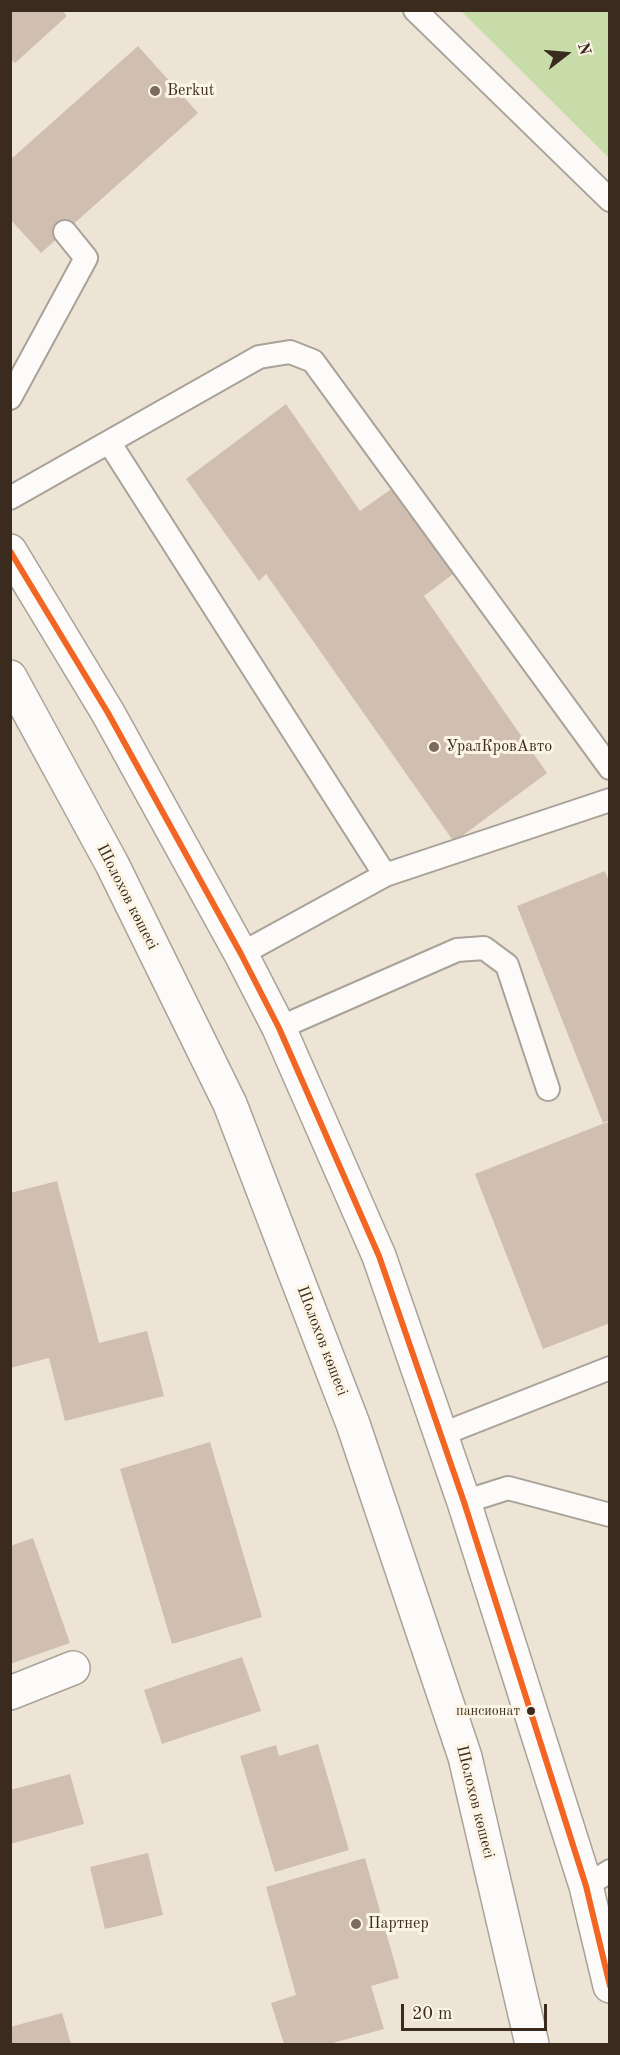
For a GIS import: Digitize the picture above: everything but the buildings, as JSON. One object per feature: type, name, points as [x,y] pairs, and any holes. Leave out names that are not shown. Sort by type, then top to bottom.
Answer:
[{"type":"main road","points":[[10,550],[108,713],[241,954],[279,1028],[379,1256],[440,1435],[598,1879],[609,1986]]},
{"type":"main road","name":"Шолохов көшесі","points":[[10,677],[112,864],[230,1104],[349,1413],[465,1757],[532,2044]]},
{"type":"main road","points":[[10,1693],[72,1668]]},
{"type":"lane","points":[[415,10],[609,200]]},
{"type":"lane","points":[[10,398],[86,258],[65,232]]},
{"type":"lane","points":[[10,498],[260,357],[290,352],[313,361],[609,768]]},
{"type":"lane","points":[[109,442],[385,875]]},
{"type":"lane","points":[[241,954],[385,875],[609,800]]},
{"type":"lane","points":[[279,1028],[457,950],[484,948],[507,965],[548,1089]]},
{"type":"lane","points":[[440,1435],[609,1368]]},
{"type":"lane","points":[[464,1502],[508,1488],[609,1515]]},
{"type":"green space","points":[[461,11],[609,11],[609,158]]},
{"type":"transit line","points":[[10,551],[108,713],[241,954],[279,1028],[379,1256],[464,1502],[586,1886],[610,1986]]},
{"type":"place","name":"Berkut","points":[[155,91]]},
{"type":"place","name":"УралКровАвто","points":[[434,747]]},
{"type":"place","name":"пансионат","points":[[531,1711]]},
{"type":"place","name":"Партнер","points":[[356,1924]]}]
